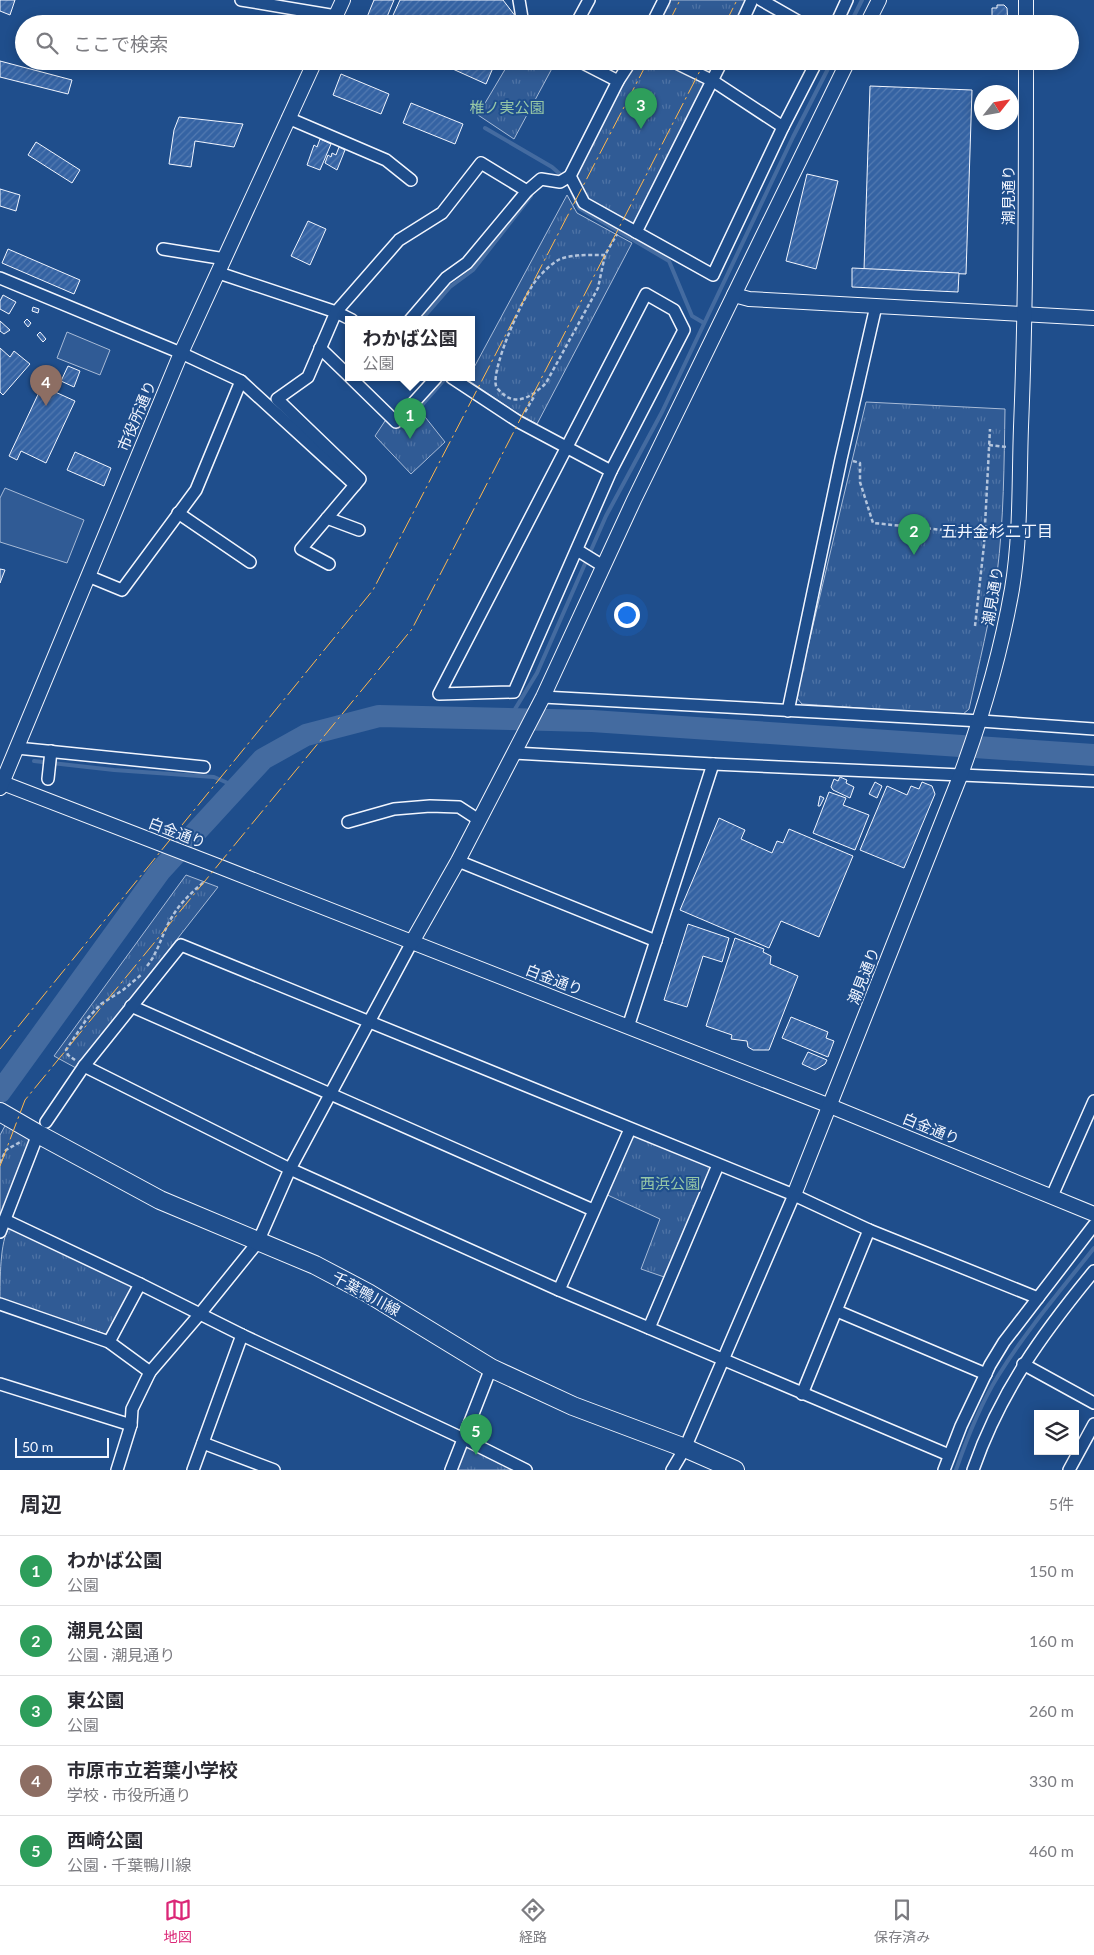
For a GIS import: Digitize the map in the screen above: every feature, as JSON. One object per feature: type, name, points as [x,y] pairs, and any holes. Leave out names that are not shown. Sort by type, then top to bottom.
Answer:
[{"type":"main road","name":"千葉鴨川線","points":[[4,1114],[160,1200],[315,1265],[368,1293],[491,1368],[572,1406],[685,1448],[735,1470]]},
{"type":"street","points":[[240,0],[310,15]]},
{"type":"street","points":[[336,15],[343,0]]},
{"type":"street","points":[[519,0],[522,15]]},
{"type":"street","points":[[581,15],[589,0]]},
{"type":"street","points":[[656,15],[664,0]]},
{"type":"street","points":[[745,15],[752,0]]},
{"type":"street","points":[[761,0],[787,15]]},
{"type":"street","points":[[840,15],[847,0]]},
{"type":"street","points":[[872,15],[879,0]]},
{"type":"street","points":[[1026,0],[1026,15]]},
{"type":"street","name":"市役所通り","points":[[1,784],[181,353],[311,70]]},
{"type":"street","points":[[597,70],[618,81]]},
{"type":"street","points":[[413,316],[446,278],[467,263],[527,191],[541,179],[560,182],[570,176],[625,70]]},
{"type":"street","points":[[690,70],[713,81],[783,127]]},
{"type":"street","points":[[636,232],[718,70]]},
{"type":"street","points":[[570,176],[584,203],[713,275],[783,127],[812,70]]},
{"type":"street","points":[[118,1470],[131,1425],[132,1409],[150,1372],[258,1242],[290,1169],[329,1094],[458,861],[514,753],[543,697],[603,566],[844,70]]},
{"type":"street","name":"潮見通り","points":[[794,1196],[961,774],[980,721],[1001,643],[1012,588],[1018,539],[1026,314],[1026,70]]},
{"type":"street","points":[[288,118],[386,160],[411,180]]},
{"type":"street","points":[[329,564],[301,549],[360,479],[277,399],[308,378],[336,312],[399,240],[442,213],[481,163],[527,191]]},
{"type":"street","points":[[163,249],[225,259]]},
{"type":"street","points":[[219,273],[345,316]]},
{"type":"street","points":[[0,278],[181,353],[241,381],[355,485]]},
{"type":"street","points":[[646,294],[674,310],[684,330],[611,471],[514,692],[439,694],[566,446],[646,294]]},
{"type":"street","points":[[734,294],[750,299],[1094,318]]},
{"type":"street","points":[[788,711],[841,458],[876,306]]},
{"type":"street","points":[[320,348],[345,372]]},
{"type":"street","points":[[88,576],[122,590],[196,490],[241,381]]},
{"type":"street","points":[[354,381],[396,422],[433,381]]},
{"type":"street","points":[[457,381],[520,422],[611,471]]},
{"type":"street","points":[[178,513],[250,562]]},
{"type":"street","points":[[327,518],[359,530]]},
{"type":"street","points":[[577,550],[603,566]]},
{"type":"street","points":[[543,697],[1094,729]]},
{"type":"street","points":[[17,748],[204,767]]},
{"type":"street","points":[[48,779],[51,751]]},
{"type":"street","points":[[514,753],[1094,781]]},
{"type":"street","points":[[628,1027],[713,764]]},
{"type":"street","name":"白金通り","points":[[1,784],[218,866],[830,1106],[1094,1214]]},
{"type":"street","points":[[348,822],[394,809],[430,806],[459,807],[479,820]]},
{"type":"street","points":[[458,861],[656,941]]},
{"type":"street","points":[[0,1232],[37,1132],[84,1066],[181,946],[794,1196],[869,1230],[1038,1298]]},
{"type":"street","points":[[131,1006],[593,1210]]},
{"type":"street","points":[[84,1066],[290,1169],[559,1290],[949,1455]]},
{"type":"street","points":[[1052,1196],[1094,1101]]},
{"type":"street","points":[[559,1290],[630,1129]]},
{"type":"street","points":[[649,1328],[718,1165]]},
{"type":"street","points":[[672,1470],[685,1448],[794,1196]]},
{"type":"street","points":[[5,1220],[140,1284],[242,1336],[464,1439],[526,1470]]},
{"type":"street","points":[[944,1470],[986,1374],[1004,1342],[1094,1225]]},
{"type":"street","points":[[802,1394],[869,1230]]},
{"type":"street","points":[[973,1470],[997,1409],[1024,1364],[1056,1318],[1094,1271]]},
{"type":"street","points":[[109,1342],[140,1284]]},
{"type":"street","points":[[0,1304],[109,1342],[150,1372]]},
{"type":"street","points":[[837,1311],[986,1374]]},
{"type":"street","points":[[193,1470],[242,1336]]},
{"type":"street","points":[[1024,1364],[1094,1403]]},
{"type":"street","points":[[451,1470],[491,1368]]},
{"type":"street","points":[[0,1384],[131,1425]]},
{"type":"street","points":[[1069,1470],[1094,1424]]},
{"type":"street","points":[[203,1443],[274,1470]]},
{"type":"path","points":[[520,422],[535,393],[546,383],[598,288],[606,255],[613,241]]},
{"type":"path","points":[[535,393],[517,400],[506,397],[495,384],[499,362],[525,299],[536,280],[559,260],[572,256],[606,255]]},
{"type":"path","points":[[975,626],[984,534],[990,429]]},
{"type":"path","points":[[989,445],[1020,448]]},
{"type":"path","points":[[841,458],[860,463],[860,482],[873,523],[984,534]]},
{"type":"path","points":[[84,1066],[68,1055],[66,1050],[86,1020],[101,1004],[140,976],[154,958],[172,916],[204,882]]},
{"type":"path","points":[[0,1163],[6,1150],[37,1132]]},
{"type":"green space","points":[[664,0],[752,0],[745,15],[656,15]]},
{"type":"green space","name":"椎ノ実公園","points":[[505,70],[551,70],[514,139],[478,115]]},
{"type":"green space","points":[[626,70],[717,70],[636,232],[584,203],[570,176]]},
{"type":"green space","points":[[567,195],[577,213],[632,243],[537,424],[469,381],[475,381],[475,366]]},
{"type":"green space","points":[[866,402],[1005,409],[1004,471],[997,574],[988,625],[969,709],[962,715],[802,704],[796,697]]},
{"type":"green space","points":[[414,403],[445,442],[411,474],[375,436],[389,415],[396,422]]},
{"type":"green space","points":[[186,875],[218,887],[76,1068],[54,1056]]},
{"type":"green space","points":[[6,1124],[33,1137],[0,1219],[0,1135]]},
{"type":"green space","name":"西浜公園","points":[[630,1129],[718,1165],[670,1279],[641,1269],[660,1219],[601,1192]]},
{"type":"green space","points":[[9,1228],[129,1284],[132,1289],[110,1332],[105,1334],[0,1299],[2,1251]]},
{"type":"green space","points":[[464,1439],[525,1470],[451,1470]]},
{"type":"shaded area","points":[[67,332],[110,350],[100,375],[57,358]]},
{"type":"shaded area","points":[[5,488],[84,520],[67,563],[0,542],[0,498]]},
{"type":"building","points":[[0,0],[15,0],[10,15],[0,11]]},
{"type":"building","points":[[374,0],[394,0],[388,15],[368,15]]},
{"type":"building","points":[[400,0],[503,0],[514,15],[393,15]]},
{"type":"building","points":[[997,5],[1004,5],[1007,8],[1007,15],[992,15],[992,8],[997,8]]},
{"type":"building","points":[[0,61],[15,65],[15,70],[34,70],[72,80],[68,94],[0,77]]},
{"type":"building","points":[[455,70],[492,70],[486,84]]},
{"type":"building","points":[[341,74],[389,94],[381,114],[333,95]]},
{"type":"building","points":[[870,86],[972,90],[966,274],[864,270]]},
{"type":"building","points":[[411,103],[463,124],[455,144],[403,123]]},
{"type":"building","points":[[179,117],[243,124],[234,147],[195,141],[191,167],[169,164],[174,130]]},
{"type":"building","points":[[320,139],[331,144],[320,170],[307,165],[314,145],[317,147]]},
{"type":"building","points":[[36,142],[80,170],[72,183],[28,155]]},
{"type":"building","points":[[339,147],[345,150],[337,170],[325,163],[328,155],[331,157],[332,153],[336,155]]},
{"type":"building","points":[[807,174],[838,181],[816,269],[786,261]]},
{"type":"building","points":[[0,189],[20,195],[16,211],[0,206]]},
{"type":"building","points":[[308,221],[326,229],[310,265],[291,256]]},
{"type":"building","points":[[8,249],[80,280],[74,294],[2,263]]},
{"type":"building","points":[[852,268],[959,273],[958,292],[852,287]]},
{"type":"building","points":[[3,295],[16,302],[9,314],[0,309],[0,301]]},
{"type":"building","points":[[33,307],[39,309],[38,313],[32,311]]},
{"type":"building","points":[[27,319],[31,323],[28,327],[24,322]]},
{"type":"building","points":[[0,321],[10,330],[4,334],[0,331]]},
{"type":"building","points":[[40,332],[46,339],[43,342],[37,335]]},
{"type":"building","points":[[0,348],[10,357],[14,351],[30,364],[3,395],[0,392]]},
{"type":"building","points":[[68,366],[80,371],[74,387],[61,381]]},
{"type":"building","points":[[42,386],[75,401],[46,463],[21,451],[17,460],[9,456]]},
{"type":"building","points":[[75,452],[111,468],[104,486],[67,470]]},
{"type":"building","points":[[0,569],[5,570],[0,583]]},
{"type":"building","points":[[840,777],[847,780],[846,783],[854,787],[850,798],[833,790],[831,787],[834,779],[838,781]]},
{"type":"building","points":[[875,782],[882,786],[877,798],[869,794]]},
{"type":"building","points":[[922,782],[932,786],[935,794],[904,868],[860,850],[887,786],[907,795],[911,786],[919,789]]},
{"type":"building","points":[[829,792],[846,798],[843,805],[869,815],[855,850],[813,833]]},
{"type":"building","points":[[820,796],[824,798],[820,806],[818,806]]},
{"type":"building","points":[[719,818],[745,830],[741,839],[772,853],[777,841],[783,843],[789,829],[853,856],[819,937],[781,921],[769,948],[680,910]]},
{"type":"building","points":[[688,924],[729,938],[722,962],[703,956],[687,1007],[664,1000]]},
{"type":"building","points":[[735,938],[764,949],[763,952],[771,956],[770,964],[798,976],[769,1050],[753,1050],[748,1047],[747,1041],[731,1039],[732,1035],[706,1026]]},
{"type":"building","points":[[791,1017],[828,1032],[826,1038],[834,1041],[828,1057],[782,1038]]},
{"type":"building","points":[[808,1052],[827,1060],[825,1064],[815,1070],[802,1064]]},
{"type":"waterway","points":[[854,15],[862,0]]},
{"type":"waterway","points":[[509,719],[537,673],[606,516],[662,412],[793,137],[827,70]]},
{"type":"waterway","points":[[485,128],[552,167],[560,174]]},
{"type":"waterway","points":[[572,192],[579,208],[669,261],[692,316],[704,323]]},
{"type":"waterway","points":[[425,316],[450,287],[473,270],[531,196]]},
{"type":"waterway","points":[[422,405],[443,381]]},
{"type":"waterway","points":[[0,1092],[160,871],[263,759],[306,735],[379,716],[592,721],[1094,755]]},
{"type":"waterway","points":[[34,761],[114,770],[214,777],[237,787]]},
{"type":"waterway","points":[[956,1470],[974,1422],[998,1376],[1032,1327],[1094,1248]]},
{"type":"power","points":[[672,15],[680,0]]},
{"type":"power","points":[[730,15],[737,0]]},
{"type":"power","points":[[0,1049],[373,590],[643,70]]},
{"type":"power","points":[[0,1166],[25,1100],[412,629],[700,70]]},
{"type":"place","name":"東公園","points":[[641,129]]},
{"type":"place","name":"市原市立若葉小学校","points":[[46,406]]},
{"type":"place","name":"わかば公園","points":[[410,439]]},
{"type":"place","name":"潮見公園","points":[[914,555]]},
{"type":"place","name":"西崎公園","points":[[476,1455]]},
{"type":"district","name":"五井金杉二丁目","points":[[997,531]]}]
